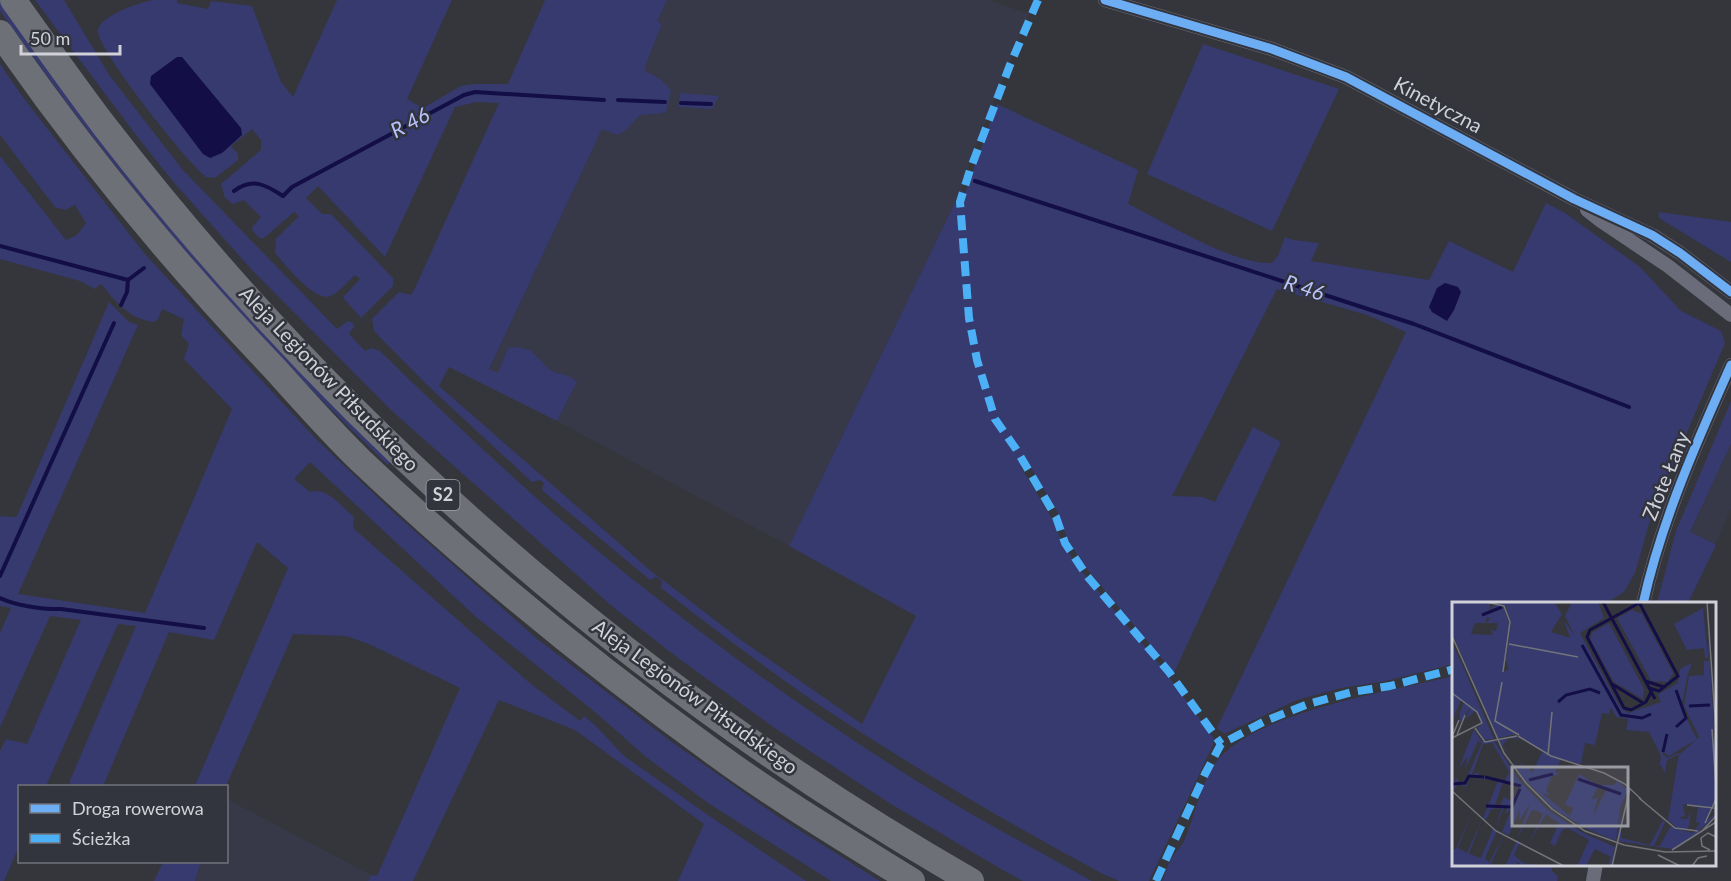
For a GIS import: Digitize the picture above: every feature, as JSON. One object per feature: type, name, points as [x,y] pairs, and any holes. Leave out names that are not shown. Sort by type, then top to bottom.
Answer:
[{"type":"highway","name":"Aleja Legionów Piłsudskiego","points":[[14,0],[106,128],[199,241],[258,308],[374,429],[450,502],[599,628],[672,685],[821,789],[971,881]]},
{"type":"highway","name":"Aleja Legionów Piłsudskiego","points":[[0,33],[121,195],[220,311],[360,460],[487,574],[600,667],[718,756],[812,819],[912,881]]},
{"type":"street","name":"Kinetyczna","points":[[1105,0],[1325,68],[1396,103],[1574,199],[1652,235],[1731,292]]},
{"type":"street","name":"Kinetyczna","points":[[1574,199],[1601,221],[1668,266],[1731,315]]},
{"type":"street","name":"Złote Łany","points":[[1643,602],[1668,515],[1731,365]]},
{"type":"street","points":[[1593,881],[1596,866]]},
{"type":"shaded area","points":[[35,0],[64,0],[110,76],[182,169],[337,329],[348,321],[353,323],[354,327],[349,334],[365,351],[371,348],[380,351],[481,448],[585,540],[726,651],[830,725],[995,828],[1092,881],[1023,881],[1001,869],[891,804],[776,729],[674,655],[613,607],[392,411],[252,270],[171,179]]},
{"type":"shaded area","points":[[153,0],[177,0],[177,3],[208,9],[211,1],[252,6],[281,82],[293,97],[337,0],[452,0],[407,99],[423,108],[461,86],[508,84],[545,0],[667,0],[657,21],[662,24],[645,67],[646,72],[660,79],[671,91],[666,112],[640,115],[618,135],[602,129],[489,369],[498,373],[508,348],[517,347],[530,350],[551,371],[569,376],[577,382],[557,421],[449,367],[439,386],[651,571],[741,640],[862,724],[916,616],[789,546],[961,190],[965,193],[997,104],[1138,170],[1128,204],[1219,250],[1256,262],[1272,263],[1278,256],[1285,237],[1319,243],[1311,261],[1429,280],[1449,241],[1513,272],[1546,203],[1565,213],[1640,267],[1681,311],[1721,331],[1725,343],[1651,517],[1635,573],[1624,592],[1608,602],[1452,602],[1452,664],[1386,681],[1341,688],[1297,700],[1224,734],[1217,728],[1406,332],[1367,315],[1277,289],[1172,496],[1203,497],[1215,502],[1253,427],[1281,442],[1174,673],[1082,563],[1067,538],[1057,511],[1025,458],[1021,467],[1079,568],[1161,666],[1213,737],[1213,745],[1149,881],[1119,881],[1041,840],[923,771],[839,718],[761,664],[661,588],[662,581],[656,577],[650,580],[543,491],[544,483],[540,480],[532,482],[427,385],[374,331],[372,319],[399,292],[411,295],[415,288],[499,103],[476,102],[455,107],[385,257],[318,186],[306,198],[322,214],[331,214],[393,278],[393,286],[361,318],[344,299],[344,296],[360,279],[355,275],[337,292],[330,296],[323,296],[300,281],[275,253],[276,239],[299,216],[294,212],[264,238],[259,238],[252,230],[261,217],[244,200],[233,204],[225,198],[221,184],[261,150],[261,140],[252,129],[231,146],[238,154],[238,160],[215,178],[206,177],[181,151],[126,80],[111,58],[98,30],[106,19],[121,10]]},
{"type":"shaded area","points":[[667,0],[989,0],[1029,14],[962,181],[961,190],[789,546],[557,421],[577,382],[560,373],[550,371],[530,350],[498,374],[489,370],[602,128],[627,129],[640,115],[656,114],[669,96],[670,91],[664,82],[657,76],[646,72],[645,67],[662,24],[656,21]],"holes":[[[680,93],[712,109],[677,107]]]},
{"type":"shaded area","points":[[0,1],[51,73],[390,461],[388,465],[285,362],[157,217],[31,54],[0,11]]},
{"type":"shaded area","points":[[1203,44],[1339,89],[1272,231],[1147,174]]},
{"type":"shaded area","points":[[177,57],[182,57],[241,128],[242,135],[222,153],[210,158],[203,154],[150,84],[151,76]]},
{"type":"shaded area","points":[[0,64],[22,96],[144,253],[315,438],[393,512],[536,638],[669,740],[780,818],[880,881],[831,881],[708,803],[646,757],[595,712],[476,617],[310,462],[294,479],[310,492],[322,492],[339,503],[354,517],[353,528],[532,685],[580,721],[584,716],[624,756],[806,881],[678,881],[704,824],[575,730],[499,700],[413,881],[368,881],[371,875],[377,876],[460,688],[369,644],[346,636],[293,634],[226,785],[195,785],[288,568],[257,542],[214,640],[169,632],[103,785],[74,785],[69,783],[136,626],[118,624],[46,785],[18,785],[18,848],[4,881],[0,881],[0,751],[6,739],[27,744],[81,620],[50,616],[0,727],[0,633],[11,608],[0,606],[0,516],[17,516],[109,302],[129,322],[138,325],[18,594],[145,613],[232,409],[184,359],[189,344],[181,335],[184,319],[162,309],[158,319],[154,322],[142,319],[122,307],[100,284],[95,289],[80,281],[0,259],[0,156],[66,240],[77,235],[86,223],[75,205],[65,210],[55,207],[0,135]]},
{"type":"shaded area","points":[[680,93],[719,96],[712,109],[678,107]]},
{"type":"shaded area","points":[[1659,212],[1731,222],[1731,262],[1659,218]]},
{"type":"shaded area","points":[[1445,283],[1458,287],[1461,292],[1447,321],[1432,312],[1429,307],[1437,288]]},
{"type":"shaded area","points":[[1731,401],[1731,444],[1690,532],[1715,544],[1715,547],[1688,602],[1657,602],[1676,531]]},
{"type":"shaded area","points":[[1731,444],[1731,510],[1715,544],[1690,533]]},
{"type":"shaded area","points":[[1452,676],[1452,866],[1552,866],[1552,871],[1558,876],[1557,881],[1162,881],[1171,859],[1184,841],[1209,774],[1214,765],[1232,747],[1258,731],[1289,718],[1361,697]]},
{"type":"shaded area","points":[[228,800],[371,875],[368,881],[195,881],[201,863],[228,863]]},
{"type":"shaded area","points":[[163,863],[201,863],[195,881],[154,881]]},
{"type":"waterway","name":"R 46","points":[[234,191],[247,184],[259,184],[283,196],[292,187],[464,95],[475,92],[604,100]]},
{"type":"waterway","name":"R 46","points":[[618,100],[665,102]]},
{"type":"waterway","name":"R 46","points":[[681,103],[711,104]]},
{"type":"waterway","name":"R 46","points":[[975,181],[1414,324],[1629,407]]},
{"type":"waterway","name":"R 46","points":[[0,246],[128,280]]},
{"type":"waterway","name":"R 46","points":[[128,280],[144,268]]},
{"type":"waterway","points":[[121,305],[127,292],[128,280]]},
{"type":"waterway","points":[[0,576],[114,323]]},
{"type":"waterway","points":[[0,598],[30,607],[204,628]]},
{"type":"marked path","points":[[1038,0],[1010,65],[960,202],[969,318],[977,360],[995,419],[1016,449],[1056,517],[1065,543],[1087,576],[1169,672],[1221,744]]},
{"type":"marked path","points":[[1156,881],[1221,744],[1265,721],[1308,704],[1452,670]]},
{"type":"cycle path","points":[[1105,0],[1272,49],[1346,77],[1574,199],[1652,235],[1731,292]]},
{"type":"cycle path","points":[[1644,602],[1670,512],[1731,365]]}]
